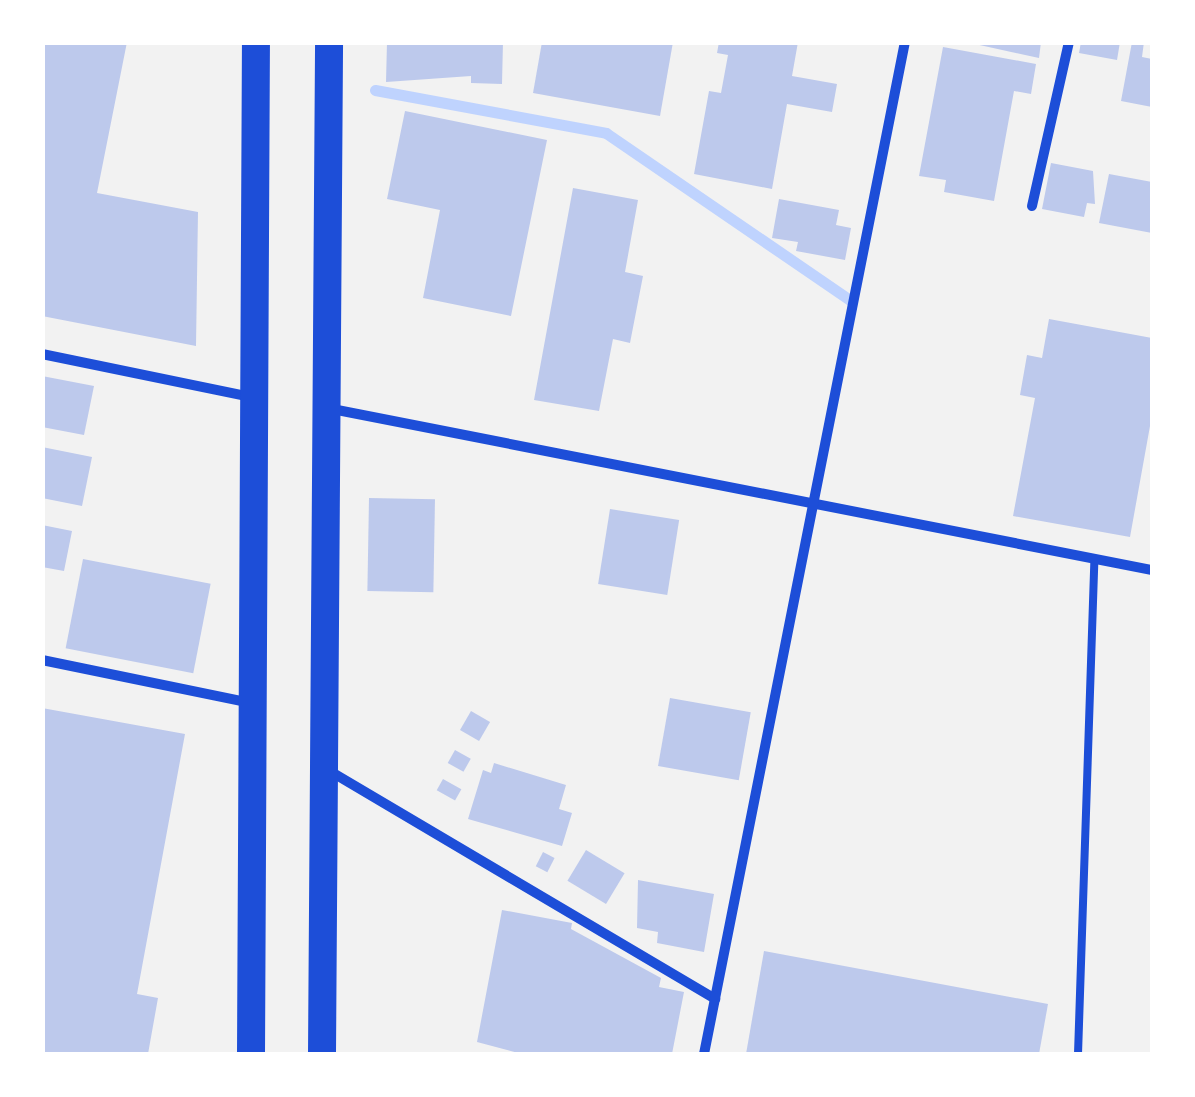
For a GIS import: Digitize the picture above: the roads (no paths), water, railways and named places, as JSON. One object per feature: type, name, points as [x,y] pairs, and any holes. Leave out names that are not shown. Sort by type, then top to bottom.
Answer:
[{"type":"highway","points":[[251,1054],[256,42]]},
{"type":"highway","points":[[322,1054],[329,42]]},
{"type":"street","points":[[704,1054],[905,42]]},
{"type":"street","points":[[1032,206],[1069,42]]},
{"type":"street","points":[[42,354],[254,398]]},
{"type":"street","points":[[326,408],[1152,570]]},
{"type":"street","points":[[42,660],[253,704]]},
{"type":"street","points":[[322,766],[714,999]]},
{"type":"lane","points":[[1078,1054],[1094,559]]},
{"type":"waterway","points":[[375,90],[606,133],[850,300]]}]
